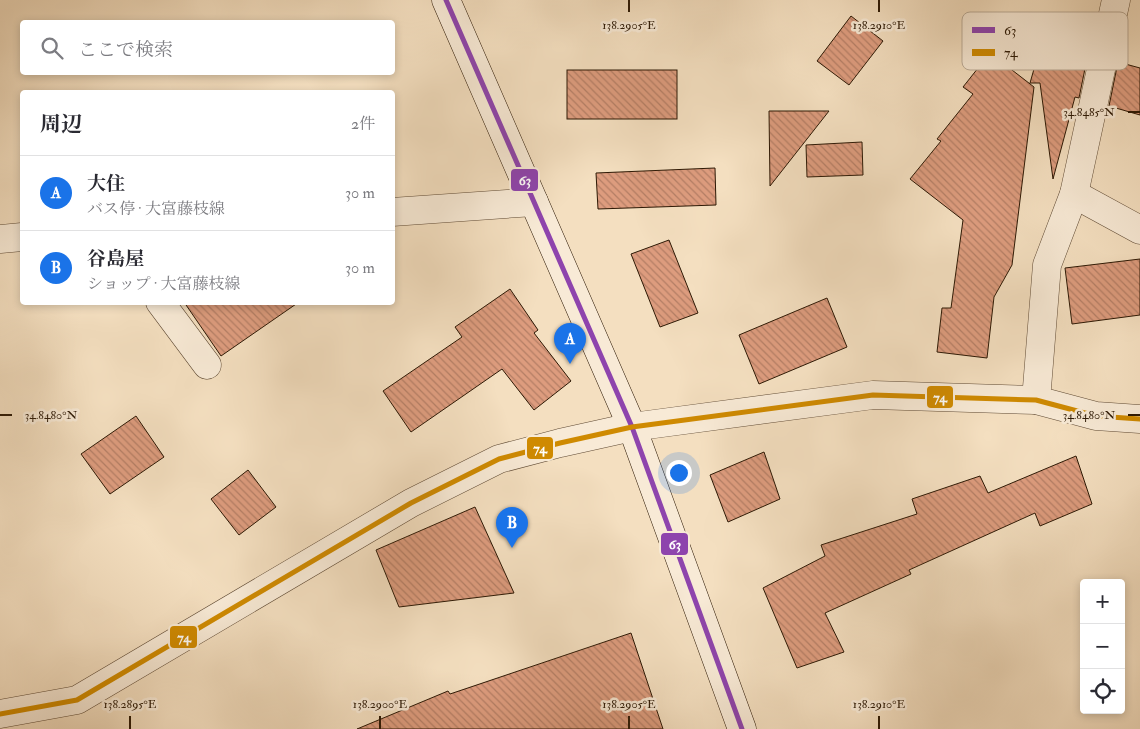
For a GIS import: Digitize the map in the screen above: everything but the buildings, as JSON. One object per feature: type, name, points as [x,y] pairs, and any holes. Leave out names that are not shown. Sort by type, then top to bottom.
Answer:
[{"type":"street","points":[[446,0],[632,427],[742,729]]},
{"type":"street","points":[[1036,400],[1047,265],[1074,194],[1101,70]]},
{"type":"street","points":[[1074,194],[1140,230]]},
{"type":"street","points":[[395,212],[534,202]]},
{"type":"street","points":[[0,239],[20,237]]},
{"type":"street","points":[[162,305],[206,365]]},
{"type":"street","points":[[0,714],[77,700],[410,503],[499,459],[632,427],[872,395],[1036,400],[1096,416],[1140,419]]},
{"type":"transit line","name":"63","points":[[446,0],[632,427],[742,729]]},
{"type":"transit line","name":"74","points":[[0,714],[77,700],[411,503],[499,459],[560,443],[632,427],[873,395],[1036,400],[1096,416],[1140,419]]},
{"type":"place","name":"大住","points":[[570,364]]},
{"type":"place","name":"谷島屋","points":[[512,548]]}]
